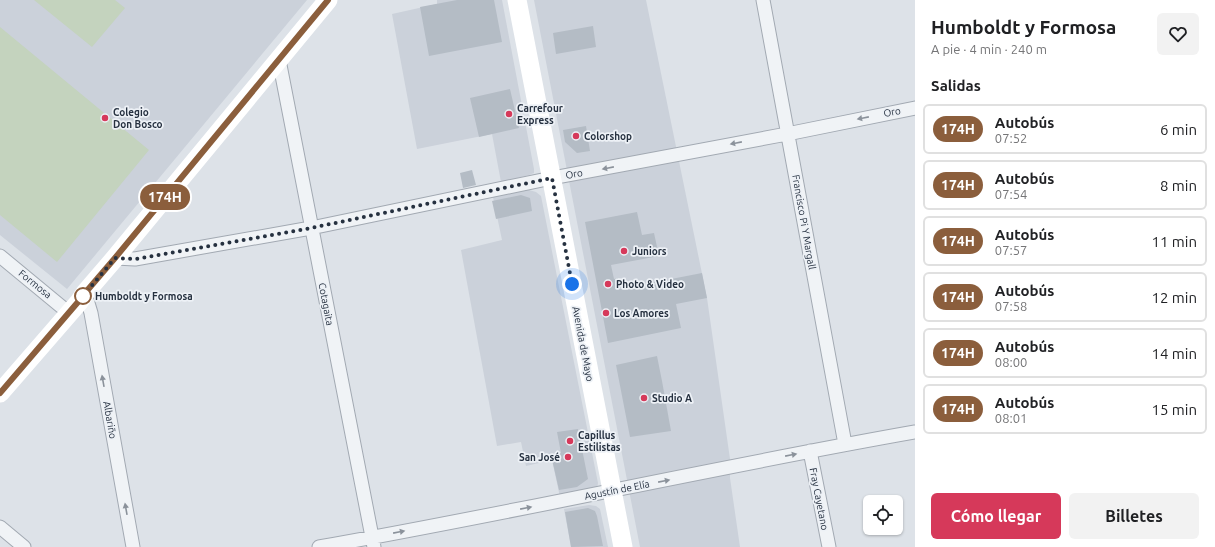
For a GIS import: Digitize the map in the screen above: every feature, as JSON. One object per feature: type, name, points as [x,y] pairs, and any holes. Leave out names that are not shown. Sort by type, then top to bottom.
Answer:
[{"type":"main road","points":[[0,393],[115,258],[328,0]]},
{"type":"main road","name":"Avenida de Mayo","points":[[517,0],[623,547]]},
{"type":"street","name":"Francisco Pi Y Margall","points":[[762,0],[844,444]]},
{"type":"street","name":"Cotagaita","points":[[279,60],[373,542]]},
{"type":"street","name":"Oro","points":[[115,258],[136,259],[311,228],[552,178],[787,134],[915,108]]},
{"type":"street","name":"Formosa","points":[[0,256],[69,312]]},
{"type":"street","name":"Albariño","points":[[85,293],[91,313],[133,547]]},
{"type":"street","name":"Agustín de Elía","points":[[319,547],[373,542],[612,491],[844,444],[915,432]]},
{"type":"street","name":"Fray Cayetano","points":[[810,452],[829,547]]},
{"type":"street","points":[[0,527],[24,547]]},
{"type":"shaded area","name":"Colegio Don Bosco","points":[[0,0],[307,0],[67,289],[0,235]]},
{"type":"shaded area","points":[[437,0],[502,0],[534,173],[501,182],[492,134],[417,149],[392,14],[437,4]]},
{"type":"shaded area","points":[[534,0],[646,0],[707,298],[730,459],[730,478],[740,547],[640,547]]},
{"type":"shaded area","points":[[529,190],[536,192],[541,196],[598,483],[597,488],[560,497],[552,460],[526,466],[521,442],[497,446],[461,250],[502,240],[493,197]]},
{"type":"shaded area","points":[[589,505],[596,506],[600,509],[608,547],[571,547],[564,509]]},
{"type":"green space","points":[[34,0],[115,0],[125,8],[92,47]]},
{"type":"green space","points":[[0,27],[149,150],[57,262],[0,215]]},
{"type":"building","points":[[457,0],[494,0],[502,42],[429,56],[420,7]]},
{"type":"building","points":[[593,26],[596,47],[556,54],[553,33]]},
{"type":"building","points":[[510,89],[519,128],[479,137],[470,98]]},
{"type":"building","name":"Colorshop","points":[[586,126],[590,151],[577,153],[565,142],[563,130]]},
{"type":"building","points":[[472,170],[476,185],[463,188],[460,173]]},
{"type":"building","points":[[521,195],[530,198],[532,211],[496,219],[492,201]]},
{"type":"building","points":[[637,212],[642,235],[654,233],[659,256],[611,265],[614,279],[618,278],[620,289],[702,273],[707,298],[676,304],[681,328],[608,343],[585,222]]},
{"type":"building","points":[[657,356],[671,431],[630,437],[616,365]]},
{"type":"building","points":[[578,429],[588,479],[577,487],[559,490],[551,455],[561,453],[557,432]]},
{"type":"building","points":[[588,508],[595,511],[597,516],[603,546],[571,547],[565,512]]},
{"type":"bus line","name":"174H","points":[[0,393],[115,258],[328,0]]},
{"type":"place","name":"Carrefour Express","points":[[509,114]]},
{"type":"place","name":"Colegio Don Bosco","points":[[105,118]]},
{"type":"place","name":"Colorshop","points":[[576,136]]},
{"type":"place","name":"Juniors","points":[[624,251]]},
{"type":"place","name":"Photo & Video","points":[[608,284]]},
{"type":"place","name":"Humboldt y Formosa","points":[[83,296]]},
{"type":"place","name":"Los Amores","points":[[606,313]]},
{"type":"place","name":"Studio A","points":[[644,398]]},
{"type":"place","name":"Capillus Estilistas","points":[[570,441]]},
{"type":"place","name":"San José","points":[[568,457]]},
{"type":"route","points":[[83,296],[115,258],[136,259],[311,228],[552,178],[572,284]]}]
